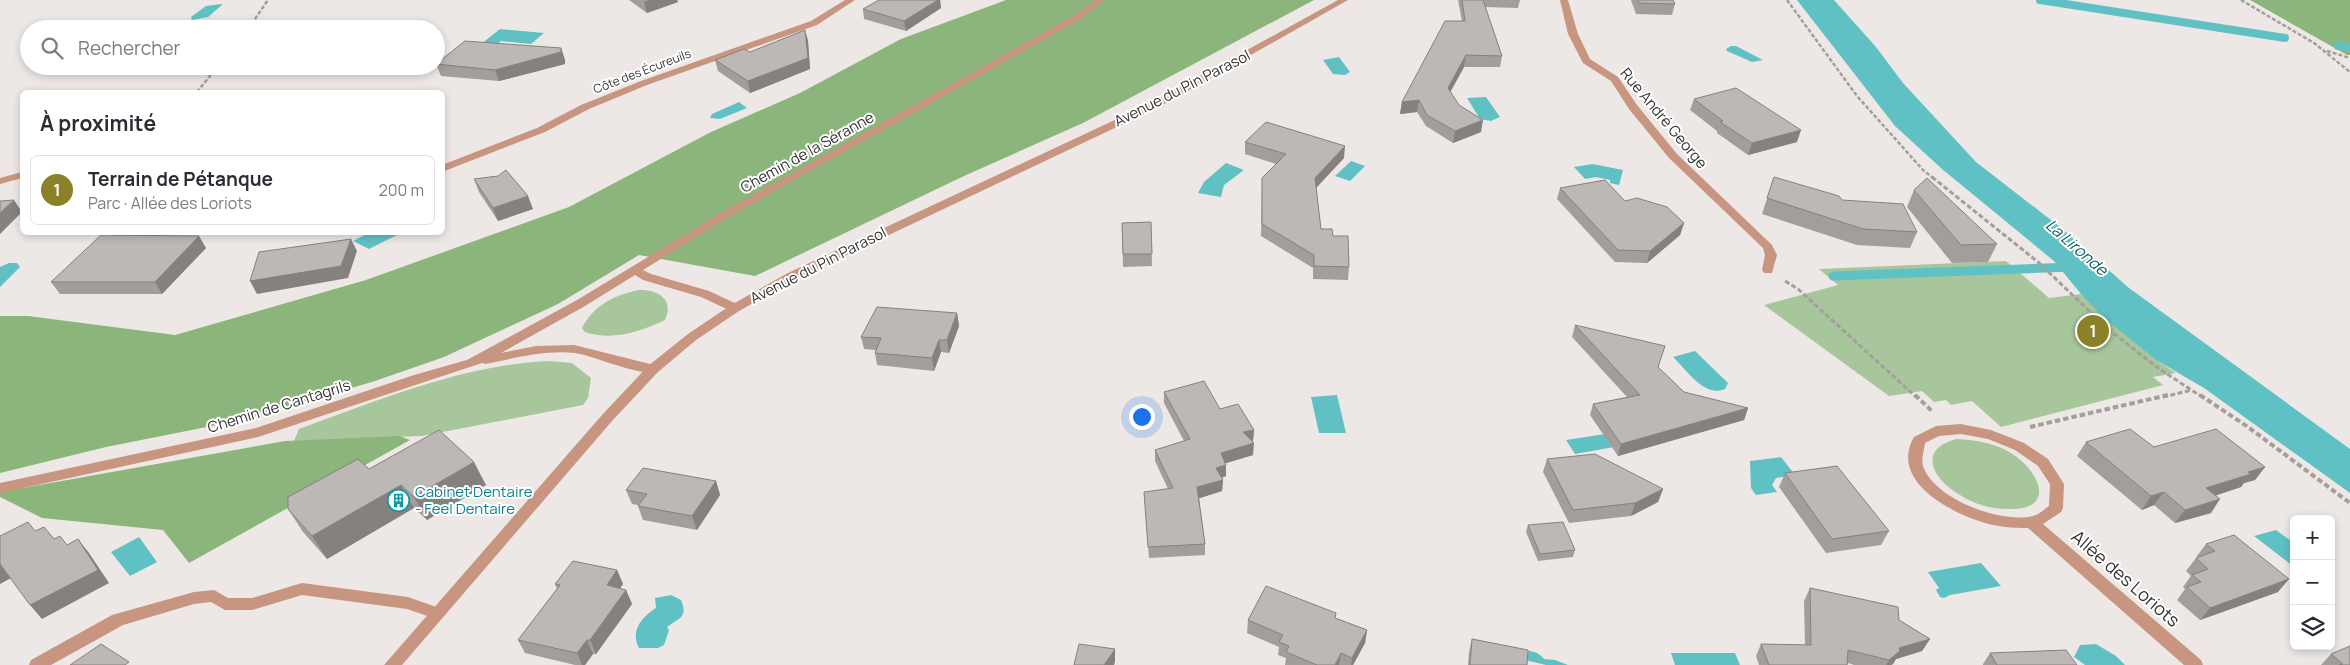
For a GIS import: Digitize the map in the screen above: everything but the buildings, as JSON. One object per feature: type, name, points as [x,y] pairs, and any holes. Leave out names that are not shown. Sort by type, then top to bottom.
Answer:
[{"type":"street","name":"Côte des Écureuils","points":[[445,168],[541,130],[585,107],[644,83],[814,23],[851,0]]},
{"type":"street","name":"Chemin de la Séranne","points":[[530,332],[636,271],[723,216],[1078,17],[1100,0]]},
{"type":"street","name":"Avenue du Pin Parasol","points":[[392,665],[607,418],[653,370],[692,337],[735,308],[792,276],[866,239],[1155,105],[1344,0]]},
{"type":"street","name":"Rue André George","points":[[1564,0],[1573,34],[1586,61],[1615,79],[1633,107],[1673,156],[1768,247],[1771,255],[1768,270]]},
{"type":"street","points":[[0,181],[20,176]]},
{"type":"street","points":[[636,271],[647,277],[705,294],[735,308]]},
{"type":"street","name":"Chemin de Cantagrils","points":[[0,488],[258,432],[419,378],[472,363],[530,332]]},
{"type":"street","points":[[472,363],[512,354],[549,349],[584,351],[653,370]]},
{"type":"street","points":[[1943,429],[1968,429],[1995,436],[2033,456],[2051,474],[2059,492],[2056,508],[2042,520],[2004,522],[1975,515],[1948,501],[1927,484],[1915,465],[1915,448],[1925,436],[1943,429]]},
{"type":"street","name":"Allée des Loriots","points":[[2031,522],[2195,665]]},
{"type":"street","points":[[37,665],[118,620],[194,598],[214,596],[225,604],[252,604],[302,588],[408,603],[436,613]]},
{"type":"path","points":[[254,20],[268,0]]},
{"type":"path","points":[[1786,0],[1857,96],[1923,170],[2038,262],[2068,293],[2108,329],[2158,368],[2248,426],[2350,503]]},
{"type":"path","points":[[2241,0],[2324,50],[2350,72]]},
{"type":"path","points":[[2324,50],[2350,58]]},
{"type":"path","points":[[199,90],[211,75]]},
{"type":"path","points":[[1768,270],[1798,290],[1939,418],[1943,429]]},
{"type":"path","points":[[1995,436],[2193,390]]},
{"type":"green space","points":[[1006,0],[1314,0],[1083,123],[964,176],[755,276],[639,255],[558,304],[444,357],[375,381],[247,419],[106,447],[0,473],[0,316],[28,316],[175,335],[366,280],[569,207],[711,132],[800,93],[901,39]]},
{"type":"green space","points":[[2250,0],[2350,0],[2350,55],[2347,55]]},
{"type":"green space","points":[[2006,261],[2049,298],[2081,294],[2156,360],[2176,373],[2153,377],[2163,385],[2001,427],[1972,401],[1951,405],[1946,400],[1934,402],[1922,391],[1889,396],[1764,305],[1838,285],[1819,269]]},
{"type":"green space","points":[[638,290],[651,291],[662,296],[668,306],[665,320],[646,328],[616,335],[595,335],[585,332],[582,328],[598,307],[620,295]]},
{"type":"green space","points":[[549,361],[572,363],[591,378],[588,398],[583,405],[422,436],[294,441],[299,429],[422,386],[485,369]]},
{"type":"green space","points":[[399,436],[410,440],[189,563],[163,530],[42,518],[0,497],[0,492],[285,441]]},
{"type":"green space","points":[[1957,439],[1971,440],[1998,447],[2011,453],[2021,461],[2030,470],[2039,489],[2038,497],[2033,504],[2023,508],[2001,509],[1989,507],[1965,498],[1950,489],[1936,473],[1933,457],[1936,450],[1944,444]]},
{"type":"water","name":"La Lironde","points":[[1797,0],[1834,0],[1876,47],[1903,83],[1976,162],[2060,227],[2129,288],[2350,449],[2350,493],[2204,388],[2156,360],[2102,316],[2054,261],[1942,169],[1895,126]]},
{"type":"water","points":[[222,4],[208,17],[192,20],[191,17],[206,6]]},
{"type":"water","points":[[500,29],[544,33],[531,44],[501,41],[495,46],[481,44]]},
{"type":"water","points":[[1736,46],[1763,60],[1752,62],[1727,51],[1726,49]]},
{"type":"water","points":[[1339,57],[1350,72],[1345,75],[1333,74],[1323,60]]},
{"type":"water","points":[[1486,97],[1500,117],[1491,121],[1480,119],[1467,98]]},
{"type":"water","points":[[739,102],[747,108],[720,119],[710,118],[712,114]]},
{"type":"water","points":[[1351,161],[1365,166],[1350,181],[1335,176]]},
{"type":"water","points":[[1226,163],[1244,170],[1224,185],[1221,197],[1198,193],[1204,182]]},
{"type":"water","points":[[1593,164],[1623,170],[1619,185],[1610,183],[1610,180],[1596,177],[1585,179],[1574,167]]},
{"type":"water","points":[[364,235],[397,235],[369,249],[353,241]]},
{"type":"water","points":[[9,263],[17,263],[20,267],[0,287],[0,267]]},
{"type":"water","points":[[1695,351],[1728,383],[1725,389],[1717,391],[1703,386],[1673,357]]},
{"type":"water","points":[[1337,395],[1346,433],[1319,433],[1311,397]]},
{"type":"water","points":[[1605,434],[1614,447],[1575,454],[1566,440]]},
{"type":"water","points":[[1781,457],[1795,475],[1776,478],[1772,485],[1777,492],[1756,495],[1751,488],[1750,461]]},
{"type":"water","points":[[2276,530],[2290,540],[2290,564],[2254,536]]},
{"type":"water","points":[[139,537],[157,562],[130,576],[111,552]]},
{"type":"water","points":[[1981,563],[2001,586],[1950,595],[1944,598],[1940,597],[1936,590],[1939,588],[1928,572]]},
{"type":"water","points":[[671,595],[681,600],[683,614],[678,620],[667,627],[669,630],[664,645],[658,648],[639,648],[636,636],[638,625],[656,608],[655,598]]},
{"type":"water","points":[[2096,644],[2116,656],[2125,665],[2085,665],[2074,657],[2080,645]]},
{"type":"water","points":[[1521,650],[1534,652],[1544,659],[1555,660],[1568,665],[1546,665],[1521,659]]},
{"type":"water","points":[[1671,653],[1735,653],[1740,665],[1675,665]]},
{"type":"waterway","points":[[2040,0],[2285,38]]},
{"type":"waterway","points":[[2338,46],[2350,47]]},
{"type":"waterway","points":[[1833,276],[2072,267]]},
{"type":"place","name":"Terrain de Pétanque","points":[[2093,331]]},
{"type":"place","name":"Cabinet Dentaire - Feel Dentaire","points":[[399,500]]}]
